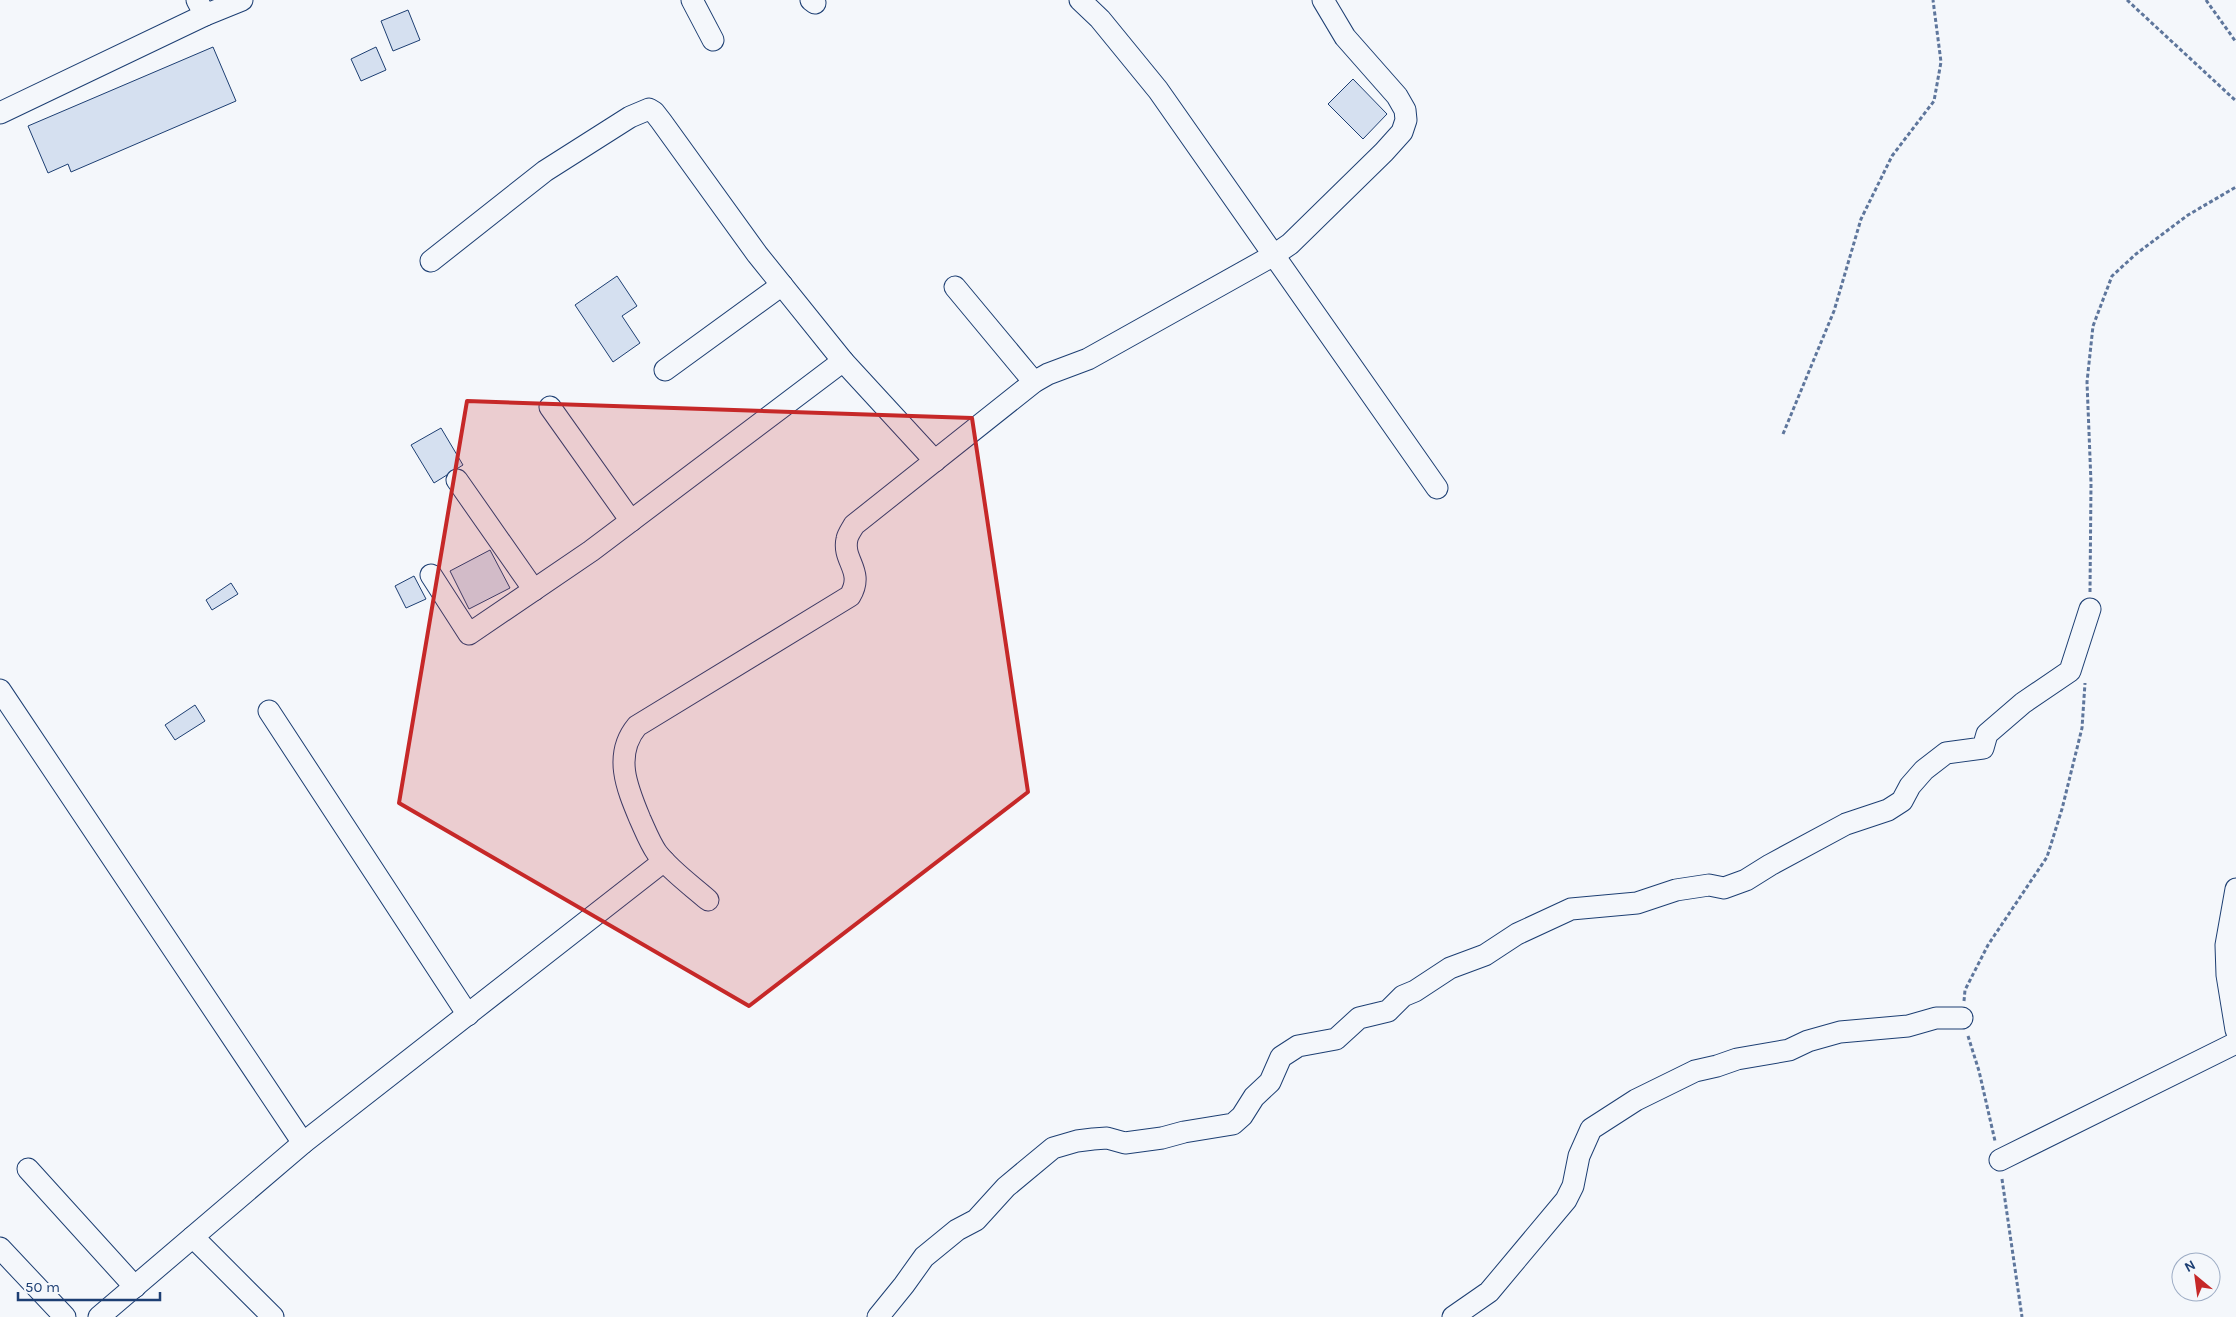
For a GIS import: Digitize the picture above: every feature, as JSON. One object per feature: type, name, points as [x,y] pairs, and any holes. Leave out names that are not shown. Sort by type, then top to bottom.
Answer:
[{"type":"street","points":[[0,113],[201,8],[242,0]]},
{"type":"street","points":[[692,0],[714,40]]},
{"type":"street","points":[[1080,0],[1100,19],[1158,90],[1438,488]]},
{"type":"street","points":[[708,900],[664,861],[650,842],[628,790],[623,754],[631,733],[637,726],[678,700],[850,596],[856,586],[855,571],[848,550],[847,539],[854,525],[1034,382],[1048,374],[1088,359],[1274,255],[1290,244],[1384,152],[1402,132],[1406,120],[1405,110],[1398,96],[1345,37],[1323,0]]},
{"type":"street","points":[[431,261],[545,171],[630,117],[649,109],[661,121],[757,254],[843,361],[935,461]]},
{"type":"street","points":[[665,370],[782,285]]},
{"type":"street","points":[[955,287],[1034,382]]},
{"type":"street","points":[[432,575],[469,634],[630,521],[843,361]]},
{"type":"street","points":[[550,407],[630,521]]},
{"type":"street","points":[[457,480],[534,590]]},
{"type":"street","points":[[878,1317],[924,1257],[957,1230],[976,1220],[1006,1187],[1053,1148],[1077,1141],[1107,1138],[1125,1143],[1233,1124],[1242,1116],[1254,1097],[1270,1082],[1281,1057],[1290,1051],[1307,1044],[1336,1039],[1359,1018],[1388,1011],[1403,996],[1415,991],[1444,971],[1485,955],[1529,928],[1570,909],[1637,903],[1661,893],[1709,885],[1724,888],[1746,880],[1770,864],[1846,824],[1888,810],[1902,802],[1910,786],[1931,764],[1946,753],[1983,748],[1988,734],[2023,704],[2070,671],[2090,609]]},
{"type":"street","points":[[0,690],[303,1143]]},
{"type":"street","points":[[269,711],[468,1015]]},
{"type":"street","points":[[99,1317],[303,1143],[664,861]]},
{"type":"street","points":[[2236,888],[2226,945],[2228,975],[2236,1030]]},
{"type":"street","points":[[1453,1317],[1488,1292],[1566,1200],[1573,1186],[1579,1156],[1591,1129],[1636,1100],[1695,1071],[1737,1059],[1789,1050],[1808,1041],[1840,1032],[1908,1026],[1936,1018],[1962,1018]]},
{"type":"street","points":[[2000,1160],[2236,1042]]},
{"type":"street","points":[[28,1169],[135,1287]]},
{"type":"street","points":[[193,1237],[273,1317]]},
{"type":"street","points":[[0,1248],[66,1317]]},
{"type":"path","points":[[1783,434],[1834,311],[1861,219],[1892,156],[1934,101],[1941,62],[1933,0]]},
{"type":"path","points":[[2127,0],[2236,101]]},
{"type":"path","points":[[2206,0],[2236,42]]},
{"type":"path","points":[[2090,609],[2091,483],[2087,382],[2093,326],[2112,276],[2136,254],[2188,215],[2236,187]]},
{"type":"path","points":[[2022,1317],[2000,1160],[1979,1071],[1962,1018],[1965,990],[1988,945],[2047,857],[2062,810],[2082,728],[2085,678]]},
{"type":"highlighted area","points":[[467,401],[972,418],[1028,792],[749,1006],[399,803]]},
{"type":"building","points":[[408,10],[420,40],[393,51],[381,21]]},
{"type":"building","points":[[213,47],[236,101],[71,172],[68,164],[48,173],[28,126]]},
{"type":"building","points":[[376,47],[386,70],[361,81],[351,59]]},
{"type":"building","points":[[1353,79],[1387,114],[1363,139],[1328,104]]},
{"type":"building","points":[[617,276],[637,306],[622,316],[640,343],[613,362],[575,305]]},
{"type":"building","points":[[441,428],[463,465],[434,483],[411,445]]},
{"type":"building","points":[[490,550],[510,588],[469,609],[450,571]]},
{"type":"building","points":[[414,576],[426,599],[406,608],[395,586]]},
{"type":"building","points":[[231,583],[238,594],[212,610],[206,600]]},
{"type":"building","points":[[195,705],[205,721],[175,740],[165,725]]}]
